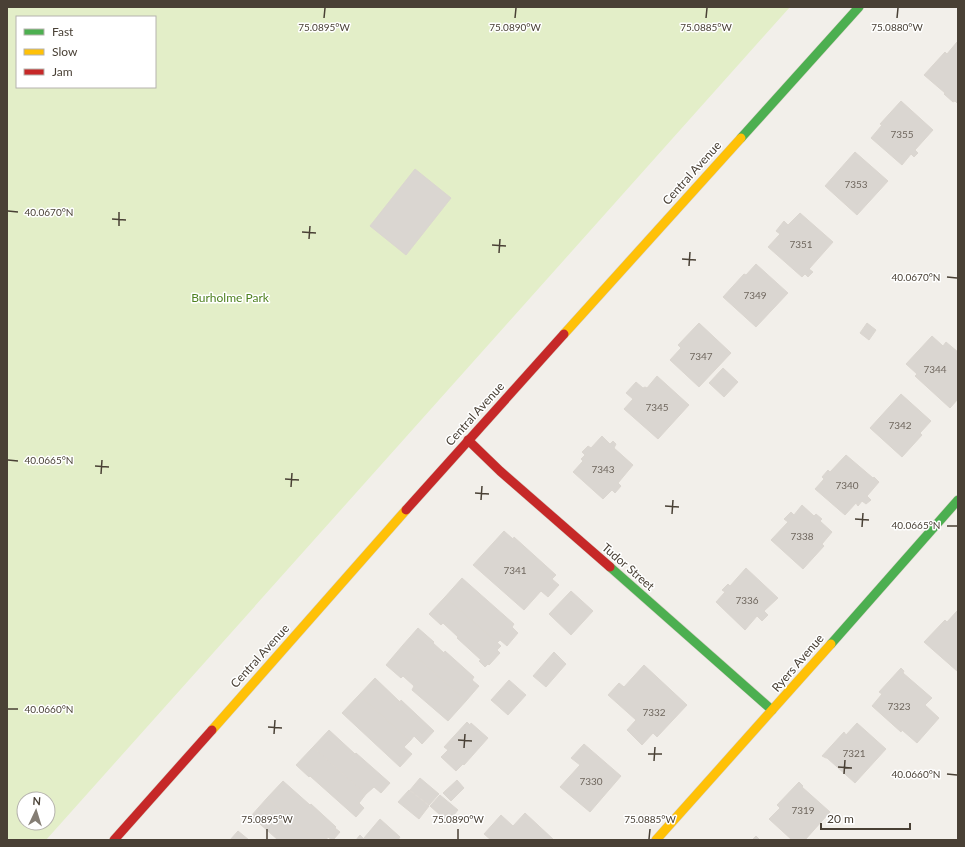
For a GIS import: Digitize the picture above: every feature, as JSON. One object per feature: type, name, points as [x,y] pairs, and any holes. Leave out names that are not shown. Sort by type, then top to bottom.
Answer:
[{"type":"main road","name":"Central Avenue","points":[[114,840],[468,440],[859,7]]},
{"type":"main road","name":"Tudor Street","points":[[468,440],[500,471],[772,710]]},
{"type":"main road","name":"Ryers Avenue","points":[[656,840],[958,500]]},
{"type":"green space","name":"Burholme Park","points":[[7,7],[790,7],[56,829],[56,791],[16,791],[16,831],[54,831],[46,840],[7,840]]},
{"type":"building","points":[[957,42],[957,103],[955,101],[953,102],[924,75],[945,52],[947,54]]},
{"type":"building","points":[[901,101],[933,130],[915,150],[918,153],[914,157],[911,154],[902,165],[871,138],[882,125],[880,124]]},
{"type":"building","points":[[855,152],[888,181],[857,215],[825,186]]},
{"type":"building","points":[[415,169],[451,198],[406,255],[370,226]]},
{"type":"building","points":[[800,213],[833,242],[809,269],[813,272],[808,277],[805,274],[802,277],[768,247],[780,234],[776,231],[784,221],[788,225]]},
{"type":"building","points":[[756,264],[788,293],[756,327],[723,297],[744,274],[746,275]]},
{"type":"building","points":[[699,323],[731,353],[699,387],[670,360],[681,348],[678,345]]},
{"type":"building","points":[[867,323],[876,330],[869,340],[860,333]]},
{"type":"building","points":[[932,336],[943,346],[946,342],[958,352],[958,399],[950,408],[915,376],[917,374],[906,364]]},
{"type":"building","points":[[723,368],[738,382],[724,397],[709,383]]},
{"type":"building","points":[[657,376],[689,405],[658,439],[624,409],[633,399],[626,393],[636,382],[643,388],[647,388]]},
{"type":"building","points":[[901,394],[931,421],[920,433],[922,435],[902,457],[870,428]]},
{"type":"building","points":[[602,436],[610,444],[613,441],[616,444],[614,448],[633,465],[618,483],[621,486],[615,493],[612,490],[603,499],[573,472],[583,461],[581,459],[585,455],[582,452],[588,446],[591,448]]},
{"type":"building","points":[[846,455],[879,482],[867,496],[871,500],[866,504],[862,501],[858,506],[856,503],[845,515],[815,489],[824,479],[822,477],[828,470],[830,472]]},
{"type":"building","points":[[802,505],[814,516],[816,514],[822,519],[820,521],[832,532],[822,544],[824,546],[803,569],[771,540],[788,522],[784,519],[791,512],[794,515]]},
{"type":"building","points":[[504,531],[513,539],[514,537],[556,575],[552,579],[559,585],[548,597],[541,591],[524,610],[473,565]]},
{"type":"building","points":[[746,568],[778,598],[764,611],[768,615],[762,621],[757,616],[745,630],[716,602],[725,592],[722,590],[728,584],[730,586]]},
{"type":"building","points":[[462,578],[514,624],[512,627],[518,633],[507,646],[500,640],[497,643],[445,597]]},
{"type":"building","points":[[571,591],[593,611],[571,635],[549,614]]},
{"type":"building","points":[[445,597],[501,646],[497,650],[500,653],[489,665],[488,664],[485,667],[479,661],[481,660],[457,638],[458,637],[443,623],[441,625],[429,614]]},
{"type":"building","points":[[957,611],[957,671],[924,642],[945,620],[947,622]]},
{"type":"building","points":[[418,628],[444,653],[445,651],[474,677],[472,680],[479,686],[466,701],[403,645]]},
{"type":"building","points":[[403,645],[466,701],[448,721],[412,690],[414,686],[403,676],[401,678],[386,665]]},
{"type":"building","points":[[554,652],[566,664],[546,687],[533,676]]},
{"type":"building","points":[[644,665],[687,705],[657,737],[653,733],[642,745],[627,730],[636,720],[608,695],[619,683],[624,687]]},
{"type":"building","points":[[901,668],[904,671],[903,673],[932,698],[925,705],[939,718],[917,743],[902,730],[901,732],[872,706],[882,694],[879,692]]},
{"type":"building","points":[[375,678],[434,731],[422,744],[414,736],[410,741],[359,695]]},
{"type":"building","points":[[509,680],[526,695],[508,715],[491,700]]},
{"type":"building","points":[[359,695],[410,741],[404,747],[412,754],[400,767],[342,713]]},
{"type":"building","points":[[467,722],[470,725],[471,723],[488,738],[464,765],[463,764],[456,771],[441,757],[448,750],[444,747]]},
{"type":"building","points":[[857,723],[886,749],[855,783],[827,758],[822,756],[844,732],[846,735]]},
{"type":"building","points":[[329,730],[390,783],[381,793],[374,787],[366,794],[313,747]]},
{"type":"building","points":[[584,744],[621,776],[590,812],[560,787],[580,765],[571,758]]},
{"type":"building","points":[[313,747],[366,794],[359,803],[364,808],[356,817],[296,765]]},
{"type":"building","points":[[420,778],[439,794],[429,805],[410,790]]},
{"type":"building","points":[[457,780],[464,788],[451,801],[443,793]]},
{"type":"building","points":[[283,781],[336,827],[335,828],[340,832],[333,840],[328,837],[326,840],[314,840],[267,798]]},
{"type":"building","points":[[799,782],[803,786],[802,787],[830,812],[805,840],[792,840],[769,819],[780,808],[777,805]]},
{"type":"building","points":[[409,790],[429,806],[419,819],[398,802]]},
{"type":"building","points":[[440,795],[458,810],[448,822],[430,806]]},
{"type":"building","points":[[267,798],[314,840],[278,840],[251,816]]},
{"type":"building","points":[[525,813],[554,840],[491,840],[484,834],[501,815],[513,826]]},
{"type":"building","points":[[380,819],[400,837],[398,840],[367,840],[364,838]]},
{"type":"building","points":[[238,831],[249,840],[230,840]]},
{"type":"building","points":[[360,835],[365,840],[356,840]]},
{"type":"building","points":[[756,836],[760,840],[752,840]]},
{"type":"traffic: fast","points":[[741,138],[859,7]]},
{"type":"traffic: fast","points":[[831,644],[958,500]]},
{"type":"traffic: fast","points":[[610,567],[772,710]]},
{"type":"traffic: slow","points":[[564,334],[741,138]]},
{"type":"traffic: slow","points":[[212,730],[406,510]]},
{"type":"traffic: slow","points":[[656,840],[831,644]]},
{"type":"traffic: jam","points":[[406,510],[564,334]]},
{"type":"traffic: jam","points":[[468,440],[500,471],[610,567]]},
{"type":"traffic: jam","points":[[114,840],[212,730]]}]
